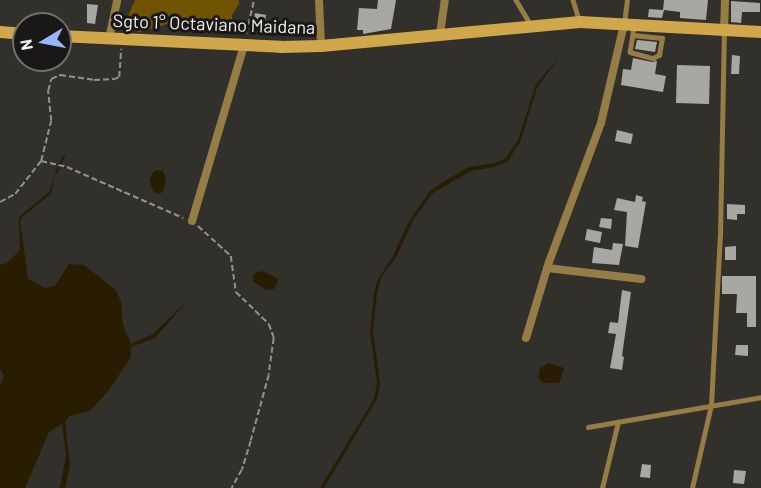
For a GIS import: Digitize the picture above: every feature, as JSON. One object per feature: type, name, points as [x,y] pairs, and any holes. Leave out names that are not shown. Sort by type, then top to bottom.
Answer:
[{"type":"main road","name":"Sgto 1° Octaviano Maidana","points":[[72,37],[244,45],[321,46],[580,22],[664,33],[724,30],[761,32]]},
{"type":"street","points":[[109,39],[117,0]]},
{"type":"street","points":[[320,0],[321,46]]},
{"type":"street","points":[[440,34],[445,0]]},
{"type":"street","points":[[724,30],[725,0]]},
{"type":"street","points":[[526,338],[547,268],[601,123],[630,28]]},
{"type":"street","points":[[192,221],[244,45]]},
{"type":"street","points":[[547,268],[641,279]]},
{"type":"lane","points":[[516,0],[531,25]]},
{"type":"lane","points":[[573,0],[580,22]]},
{"type":"lane","points":[[627,0],[630,51],[653,58],[659,54],[664,33]]},
{"type":"lane","points":[[692,488],[711,405],[720,236],[724,30]]},
{"type":"lane","points":[[588,427],[761,397]]},
{"type":"lane","points":[[602,488],[618,422]]},
{"type":"path","points":[[244,45],[254,0]]},
{"type":"path","points":[[0,202],[15,194],[41,161],[51,121],[48,91],[51,79],[60,75],[94,80],[119,77],[122,39]]},
{"type":"path","points":[[41,161],[67,167],[192,221],[231,256],[236,292],[269,324],[274,338],[269,375],[251,441],[242,470],[232,488]]},
{"type":"shaded area","points":[[135,0],[239,0],[239,4],[232,15],[232,28],[228,33],[202,33],[178,21],[140,32],[126,29],[125,23]]},
{"type":"shaded area","points":[[559,57],[537,88],[520,142],[508,161],[495,167],[471,171],[433,193],[413,220],[397,256],[382,276],[377,293],[373,331],[380,383],[377,399],[324,488],[320,488],[374,399],[377,382],[370,332],[374,294],[377,281],[393,256],[408,223],[430,191],[443,182],[469,167],[495,163],[506,158],[518,140],[536,84]]},
{"type":"shaded area","points":[[56,171],[51,194],[20,221],[28,279],[45,288],[55,286],[69,264],[84,265],[116,290],[121,302],[123,325],[131,344],[153,334],[189,299],[155,338],[131,347],[131,357],[109,390],[90,411],[69,416],[65,422],[70,465],[65,488],[60,488],[66,455],[62,424],[49,432],[25,488],[0,488],[0,386],[4,376],[0,369],[0,265],[7,263],[20,250],[19,217],[50,191]]},
{"type":"shaded area","points":[[163,171],[166,179],[164,189],[160,194],[154,192],[149,181],[153,172]]},
{"type":"shaded area","points":[[262,271],[279,279],[274,289],[266,290],[253,281],[253,274]]},
{"type":"shaded area","points":[[549,363],[564,368],[559,383],[544,383],[538,378],[540,368]]},
{"type":"building","points":[[378,0],[396,0],[391,29],[363,34],[363,30],[357,30],[359,8],[377,9]]},
{"type":"building","points":[[664,0],[708,0],[706,20],[680,18],[680,12],[664,10],[662,18],[648,17],[649,9],[663,10]]},
{"type":"building","points":[[731,1],[760,3],[760,12],[742,12],[741,23],[731,22]]},
{"type":"building","points":[[87,4],[98,5],[95,24],[87,23]]},
{"type":"building","points":[[255,13],[266,15],[264,29],[253,27]]},
{"type":"building","points":[[637,40],[657,42],[655,52],[635,49]]},
{"type":"building","points":[[732,55],[740,56],[739,74],[731,74]]},
{"type":"building","points":[[633,58],[657,61],[655,74],[666,76],[663,92],[621,85],[623,69],[631,70]]},
{"type":"building","points":[[677,65],[710,66],[709,104],[676,103]]},
{"type":"building","points":[[617,130],[633,134],[631,144],[615,141]]},
{"type":"building","points":[[636,195],[643,197],[642,201],[646,202],[638,248],[625,246],[627,212],[614,210],[617,198],[635,202]]},
{"type":"building","points":[[727,204],[745,205],[745,214],[737,214],[737,220],[727,219]]},
{"type":"building","points":[[601,218],[612,219],[611,229],[599,227]]},
{"type":"building","points":[[587,229],[602,232],[600,243],[585,240]]},
{"type":"building","points":[[613,243],[623,244],[619,265],[592,263],[594,247],[612,250]]},
{"type":"building","points":[[736,246],[736,260],[725,260],[725,247]]},
{"type":"building","points":[[722,276],[756,276],[756,327],[747,327],[747,313],[736,313],[737,294],[722,294]]},
{"type":"building","points":[[622,290],[631,292],[622,370],[610,368],[616,334],[608,333],[610,322],[618,323]]},
{"type":"building","points":[[736,345],[748,345],[748,356],[735,355]]},
{"type":"building","points":[[642,464],[651,465],[650,478],[640,477]]},
{"type":"building","points":[[734,470],[746,471],[744,484],[733,483]]},
{"type":"waterway","points":[[56,173],[64,156]]}]
